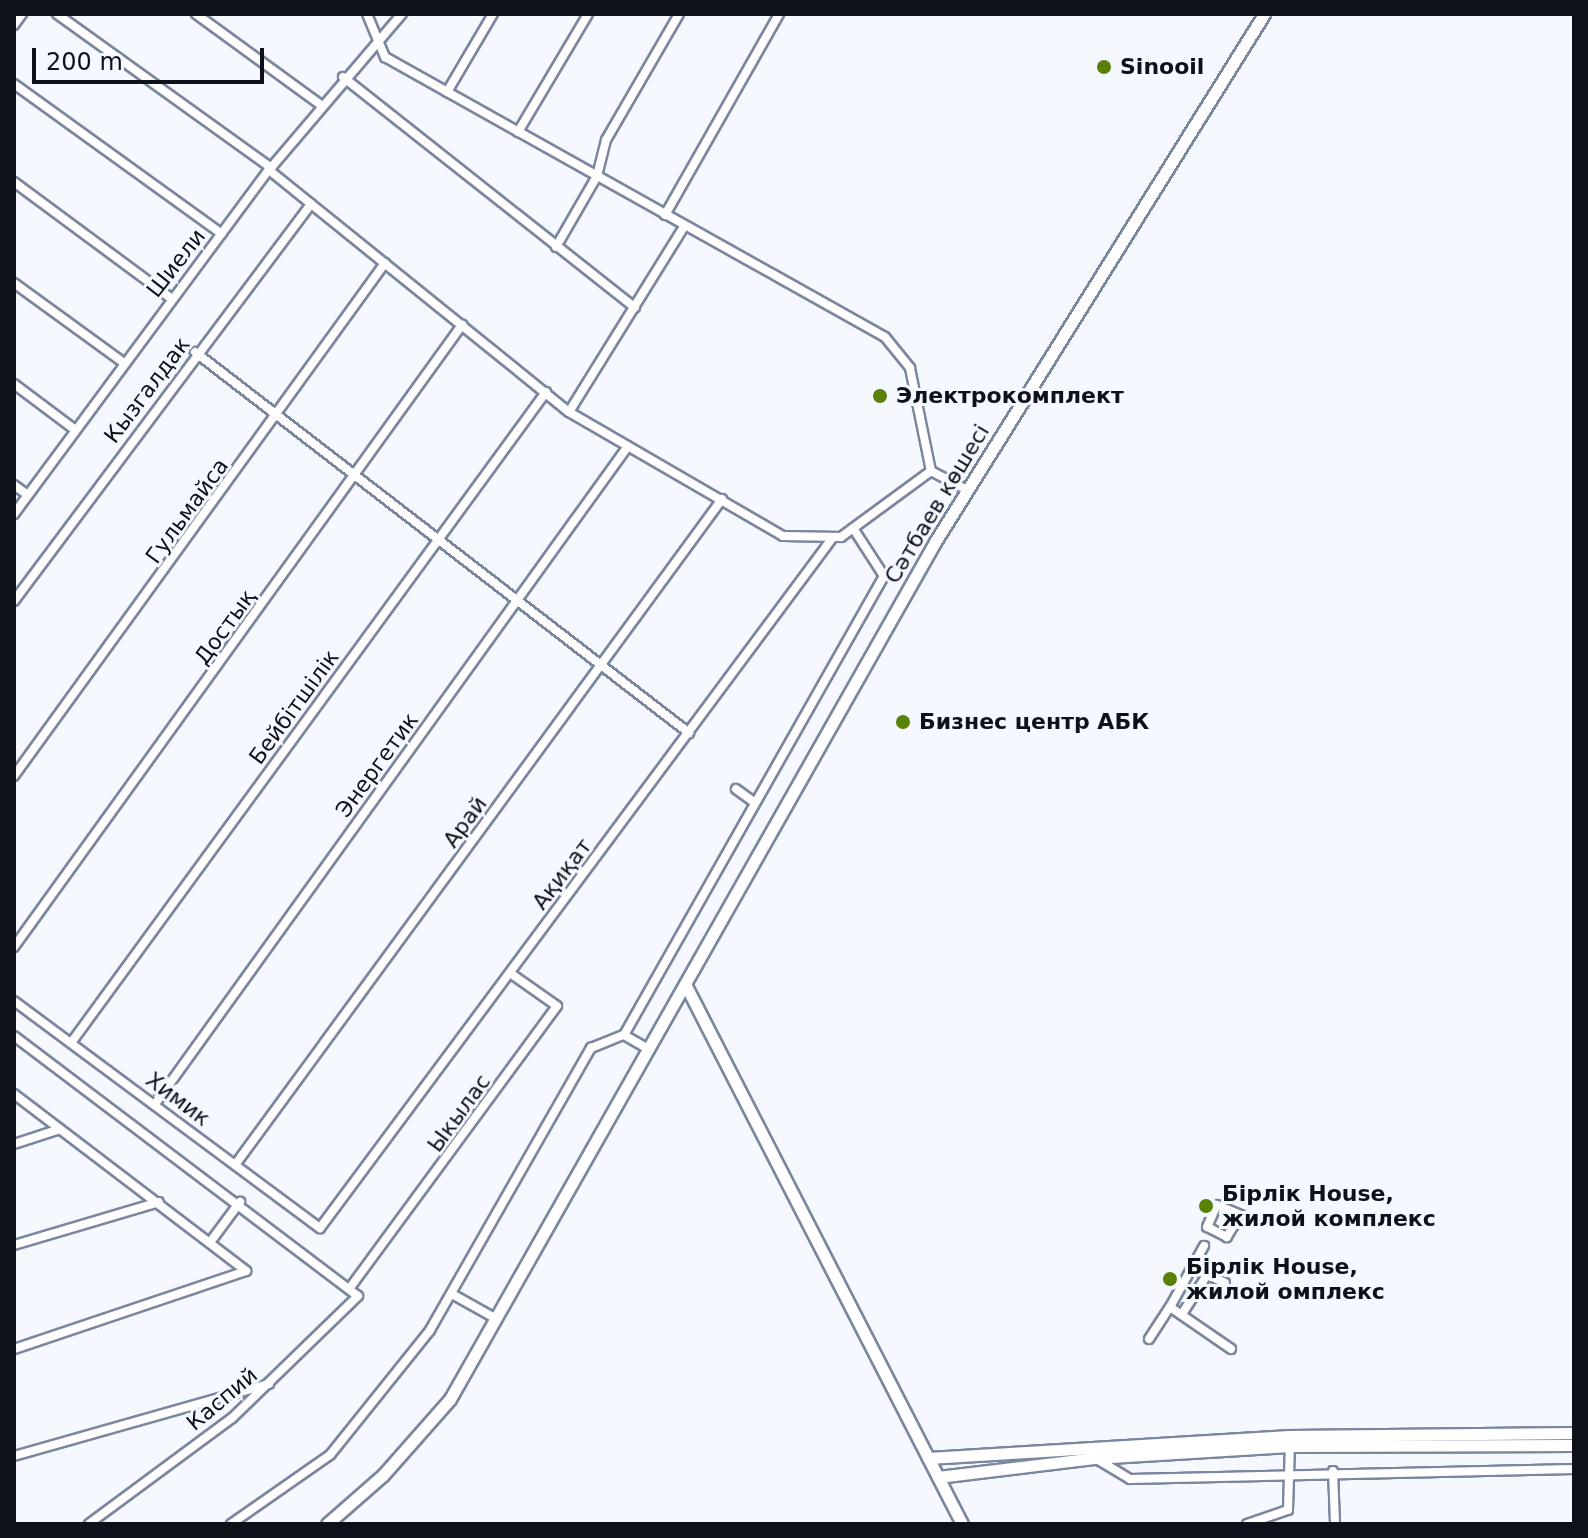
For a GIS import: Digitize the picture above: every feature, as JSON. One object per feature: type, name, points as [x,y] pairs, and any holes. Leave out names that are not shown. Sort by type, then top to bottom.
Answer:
[{"type":"main road","name":"Сәтбаев көшесі","points":[[327,1524],[383,1475],[450,1399],[967,490],[1264,14]]},
{"type":"main road","points":[[685,984],[962,1524]]},
{"type":"main road","points":[[928,1458],[1090,1454],[1290,1441],[1574,1433]]},
{"type":"main road","points":[[1290,1441],[1574,1445]]},
{"type":"main road","points":[[938,1477],[1090,1454]]},
{"type":"street","points":[[14,25],[22,14]]},
{"type":"street","points":[[57,14],[270,169],[569,412],[783,536],[831,540],[853,528],[931,471]]},
{"type":"street","points":[[196,14],[321,105]]},
{"type":"street","points":[[367,14],[378,46],[447,92],[902,352],[931,471],[967,490]]},
{"type":"street","name":"Шиели","points":[[14,514],[171,298],[270,169],[343,77],[378,46],[402,14]]},
{"type":"street","points":[[447,92],[493,14]]},
{"type":"street","points":[[518,132],[588,14]]},
{"type":"street","points":[[556,247],[597,176],[606,140],[679,14]]},
{"type":"street","points":[[665,215],[779,14]]},
{"type":"street","points":[[343,77],[635,308]]},
{"type":"street","points":[[14,84],[222,234]]},
{"type":"street","points":[[14,182],[171,298]]},
{"type":"street","name":"Кызгалдак","points":[[14,601],[195,352],[311,204]]},
{"type":"street","points":[[569,412],[683,228]]},
{"type":"street","name":"Гульмайса","points":[[14,776],[385,263]]},
{"type":"street","points":[[14,283],[124,363]]},
{"type":"street","name":"Достық","points":[[14,947],[356,477],[462,325]]},
{"type":"street","points":[[195,352],[689,733]]},
{"type":"street","points":[[14,384],[74,429]]},
{"type":"street","name":"Бейбітшілік","points":[[71,1043],[546,392]]},
{"type":"street","name":"Энергетик","points":[[155,1104],[628,446]]},
{"type":"street","points":[[14,485],[28,495]]},
{"type":"street","name":"Арай","points":[[235,1165],[722,499]]},
{"type":"street","points":[[231,1524],[330,1455],[452,1294],[591,1048],[624,1035],[884,576],[853,528]]},
{"type":"street","name":"Ақиқат","points":[[320,1228],[831,540]]},
{"type":"street","points":[[736,789],[754,802]]},
{"type":"street","name":"Ыкылас","points":[[352,1285],[557,1006],[510,973]]},
{"type":"street","name":"Химик","points":[[14,1001],[320,1228]]},
{"type":"street","points":[[624,1035],[648,1049]]},
{"type":"street","points":[[14,1036],[352,1285]]},
{"type":"street","points":[[14,1094],[245,1266],[237,1280],[14,1349]]},
{"type":"street","points":[[14,1144],[60,1129]]},
{"type":"street","points":[[14,1245],[159,1202]]},
{"type":"street","points":[[211,1241],[240,1202]]},
{"type":"street","points":[[1149,1339],[1204,1246]]},
{"type":"street","points":[[1192,1268],[1209,1272],[1225,1283]]},
{"type":"street","points":[[1182,1314],[1209,1272]]},
{"type":"street","name":"Каспий","points":[[89,1524],[269,1384],[358,1296],[352,1285]]},
{"type":"street","points":[[452,1294],[495,1318]]},
{"type":"street","points":[[1170,1307],[1231,1349]]},
{"type":"street","points":[[14,1456],[269,1384]]},
{"type":"street","points":[[1247,1524],[1288,1510],[1290,1441]]},
{"type":"street","points":[[1090,1454],[1130,1479],[1333,1471],[1574,1469]]},
{"type":"street","points":[[1333,1471],[1335,1524]]},
{"type":"place","name":"Sinooil","points":[[1104,67]]},
{"type":"place","name":"Электрокомплект","points":[[880,396]]},
{"type":"place","name":"Бизнес центр АБК","points":[[903,722]]},
{"type":"place","name":"Бірлік House, жилой комплекс","points":[[1206,1206]]},
{"type":"place","name":"Бірлік House, жилой омплекс","points":[[1170,1279]]}]
